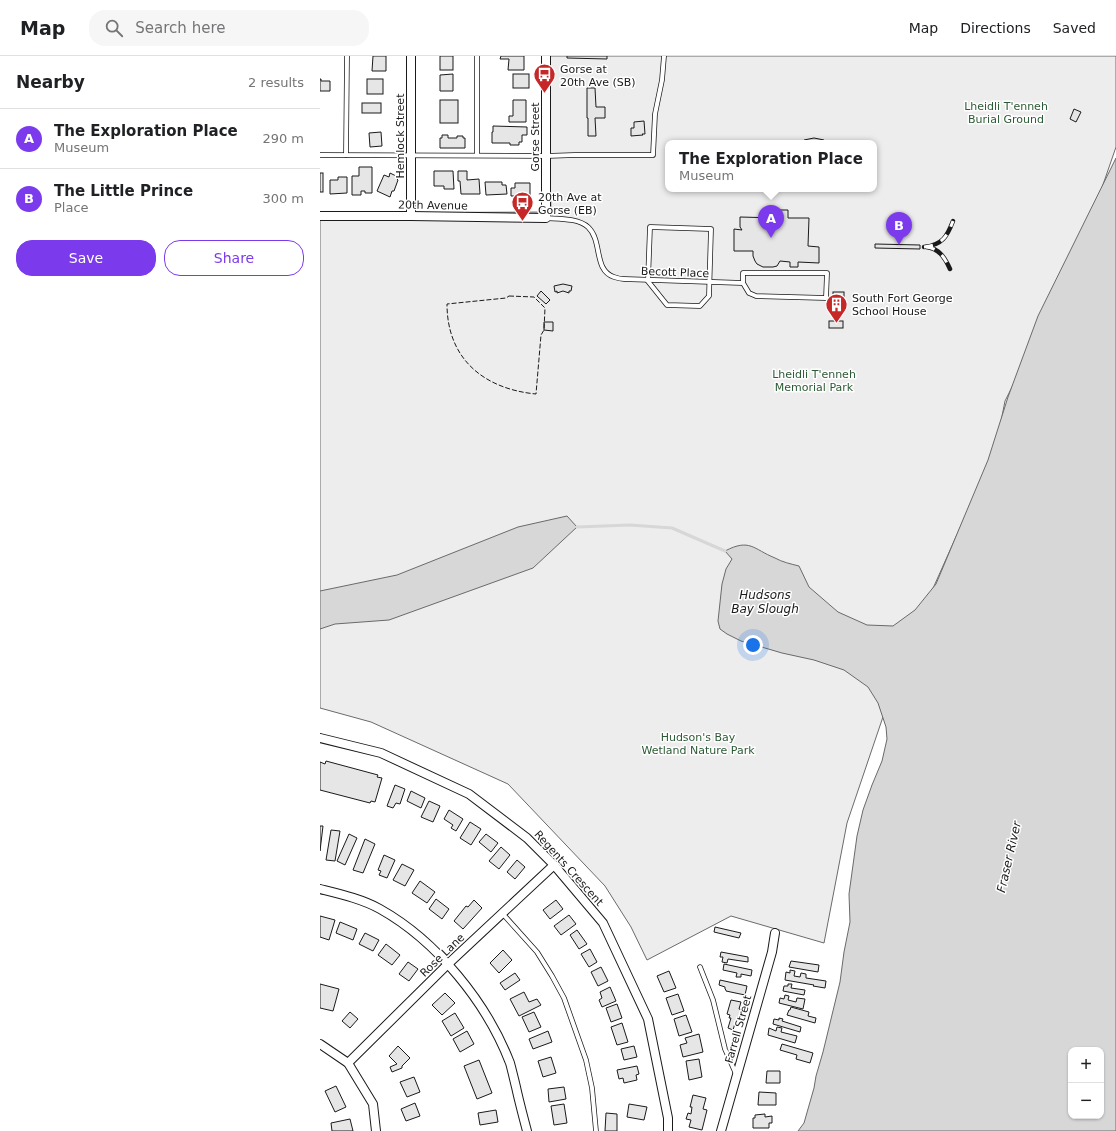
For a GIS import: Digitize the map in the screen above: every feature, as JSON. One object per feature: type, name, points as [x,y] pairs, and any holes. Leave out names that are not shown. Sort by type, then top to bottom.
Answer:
[{"type":"street","name":"Hemlock Street","points":[[411,56],[411,216]]},
{"type":"street","name":"Gorse Street","points":[[546,56],[546,218]]},
{"type":"street","name":"20th Avenue","points":[[320,216],[546,218]]},
{"type":"street","name":"Regents Crescent","points":[[320,738],[381,753],[469,794],[527,838],[554,865],[603,923],[648,1019],[668,1118],[668,1131]]},
{"type":"street","name":"Rose Lane","points":[[348,1064],[448,964],[554,865]]},
{"type":"street","points":[[320,888],[350,897],[380,909],[409,928],[448,964],[478,1002],[497,1034],[510,1064],[527,1131]]},
{"type":"street","name":"Farrell Street","points":[[721,1131],[772,952],[775,933]]},
{"type":"street","points":[[320,1044],[348,1064],[373,1104],[376,1131]]},
{"type":"lane","points":[[346,155],[347,56]]},
{"type":"lane","points":[[477,56],[477,156]]},
{"type":"lane","points":[[320,155],[653,155],[655,114],[662,80],[664,56]]},
{"type":"lane","name":"Becott Place","points":[[546,218],[568,219],[579,222],[587,227],[594,234],[597,243],[599,260],[602,266],[607,273],[614,277],[624,279],[743,283]]},
{"type":"lane","points":[[650,228],[711,229],[709,296],[700,306],[667,305],[648,280],[650,228]]},
{"type":"lane","points":[[743,273],[827,273],[826,298],[756,296],[749,293],[743,283],[743,273]]},
{"type":"lane","points":[[502,913],[537,952],[564,998],[586,1060],[592,1088],[596,1131]]},
{"type":"lane","points":[[700,967],[713,1000],[725,1049],[737,1076]]},
{"type":"shaded area","name":"Lheidli T'enneh Memorial Park","points":[[547,56],[1116,56],[1116,147],[1079,254],[1005,401],[996,447],[906,649],[847,823],[824,943],[731,916],[647,960],[631,927],[605,886],[508,784],[371,722],[320,708],[320,213],[551,212]]},
{"type":"water","name":"Fraser River","points":[[1116,158],[1116,1131],[798,1131],[804,1123],[814,1088],[840,982],[850,922],[849,894],[857,836],[863,810],[882,761],[887,739],[886,727],[878,703],[868,687],[844,670],[814,660],[782,653],[741,641],[720,629],[718,621],[722,584],[726,569],[732,559],[725,551],[740,545],[751,546],[781,561],[799,566],[809,587],[838,612],[867,625],[893,626],[915,610],[936,584],[988,460],[1008,397],[1038,316]]},
{"type":"water","points":[[567,516],[577,527],[533,568],[389,620],[335,624],[320,629],[320,591],[397,575],[518,527]]},
{"type":"building","points":[[373,56],[386,56],[386,71],[372,71]]},
{"type":"building","points":[[440,56],[453,56],[453,70],[440,70]]},
{"type":"building","points":[[501,56],[524,56],[524,70],[508,70],[509,59],[500,59]]},
{"type":"building","points":[[567,56],[607,56],[607,59],[567,58]]},
{"type":"building","points":[[453,74],[453,91],[440,91],[440,75]]},
{"type":"building","points":[[513,74],[529,74],[529,88],[513,88]]},
{"type":"building","points":[[320,79],[321,81],[330,81],[330,91],[320,91]]},
{"type":"building","points":[[367,79],[383,79],[383,94],[367,94]]},
{"type":"building","points":[[587,88],[595,88],[596,107],[605,107],[605,118],[595,118],[596,136],[588,136]]},
{"type":"building","points":[[440,100],[458,100],[458,123],[440,123]]},
{"type":"building","points":[[513,100],[526,100],[526,122],[509,122],[509,116],[513,116]]},
{"type":"building","points":[[362,103],[381,103],[381,113],[362,113]]},
{"type":"building","points":[[1074,109],[1081,112],[1076,122],[1070,119]]},
{"type":"building","points":[[644,121],[645,134],[631,136],[631,128],[634,128],[634,122]]},
{"type":"building","points":[[493,126],[527,127],[527,135],[522,135],[522,142],[519,142],[519,145],[510,145],[510,143],[492,143]]},
{"type":"building","points":[[381,132],[382,146],[370,147],[369,133]]},
{"type":"building","points":[[442,135],[448,135],[448,138],[463,136],[463,138],[465,138],[465,148],[440,148],[440,138],[442,138]]},
{"type":"building","points":[[814,138],[824,140],[804,140]]},
{"type":"building","points":[[359,167],[372,167],[372,193],[365,193],[365,191],[361,191],[361,195],[352,195],[352,176],[359,176]]},
{"type":"building","points":[[434,171],[453,171],[454,189],[444,189],[444,186],[434,186]]},
{"type":"building","points":[[458,171],[467,171],[467,180],[479,179],[480,194],[461,194],[460,181],[458,181]]},
{"type":"building","points":[[320,173],[323,173],[323,192],[320,192]]},
{"type":"building","points":[[390,173],[398,177],[398,180],[390,197],[377,191],[384,175],[389,177]]},
{"type":"building","points":[[338,177],[347,177],[347,193],[330,194],[330,180],[338,180]]},
{"type":"building","points":[[485,182],[502,182],[502,185],[506,185],[507,194],[486,195]]},
{"type":"building","points":[[515,183],[530,183],[530,198],[516,198],[516,196],[511,196],[511,188],[515,188]]},
{"type":"building","points":[[778,210],[788,210],[788,218],[809,218],[808,246],[819,247],[819,263],[798,262],[798,267],[790,267],[790,262],[780,261],[777,266],[763,267],[755,261],[753,251],[734,251],[734,229],[742,230],[740,227],[740,217],[778,218]]},
{"type":"building","points":[[875,244],[920,245],[920,249],[875,248]]},
{"type":"building","points":[[563,284],[572,286],[571,291],[569,291],[569,293],[563,291],[557,293],[557,291],[555,292],[554,286]]},
{"type":"building","points":[[541,291],[550,300],[546,304],[537,296]]},
{"type":"building","points":[[833,292],[844,292],[844,309],[833,309]]},
{"type":"building","name":"South Fort George School House","points":[[829,321],[843,321],[843,328],[829,328]]},
{"type":"building","points":[[544,322],[553,322],[553,331],[544,330]]},
{"type":"building","points":[[326,761],[378,775],[377,777],[382,778],[375,802],[371,801],[370,803],[320,790],[320,762],[325,764]]},
{"type":"building","points":[[395,785],[405,789],[400,804],[396,803],[393,808],[387,806]]},
{"type":"building","points":[[411,791],[425,798],[421,808],[407,801]]},
{"type":"building","points":[[429,801],[440,806],[433,822],[421,817]]},
{"type":"building","points":[[449,810],[463,819],[456,831],[451,828],[453,825],[444,819]]},
{"type":"building","points":[[470,822],[481,829],[471,845],[460,838]]},
{"type":"building","points":[[320,826],[323,826],[320,851]]},
{"type":"building","points":[[331,830],[340,831],[335,861],[326,860]]},
{"type":"building","points":[[349,834],[357,838],[345,865],[337,861]]},
{"type":"building","points":[[486,834],[498,843],[491,852],[479,842]]},
{"type":"building","points":[[365,839],[375,844],[363,873],[353,870]]},
{"type":"building","points":[[501,847],[510,855],[499,869],[489,861]]},
{"type":"building","points":[[384,855],[395,860],[387,878],[379,875],[381,871],[378,870]]},
{"type":"building","points":[[517,860],[525,867],[515,879],[507,872]]},
{"type":"building","points":[[402,864],[414,870],[405,886],[393,880]]},
{"type":"building","points":[[420,881],[435,892],[427,903],[412,893]]},
{"type":"building","points":[[436,899],[449,909],[442,919],[429,909]]},
{"type":"building","points":[[474,900],[482,908],[463,929],[454,921],[466,906],[468,907]]},
{"type":"building","points":[[556,900],[563,909],[550,919],[543,910]]},
{"type":"building","points":[[569,915],[576,924],[561,935],[554,926]]},
{"type":"building","points":[[320,916],[335,920],[329,940],[320,937]]},
{"type":"building","points":[[340,922],[357,929],[353,940],[336,933]]},
{"type":"building","points":[[715,927],[741,933],[739,938],[714,932]]},
{"type":"building","points":[[577,930],[587,944],[579,949],[570,935]]},
{"type":"building","points":[[365,933],[379,940],[373,951],[359,944]]},
{"type":"building","points":[[386,944],[400,955],[392,965],[378,955]]},
{"type":"building","points":[[590,949],[597,962],[589,967],[581,954]]},
{"type":"building","points":[[503,950],[512,960],[499,973],[490,963]]},
{"type":"building","points":[[721,952],[748,957],[748,962],[728,959],[727,963],[722,962],[723,957],[720,957]]},
{"type":"building","points":[[791,961],[819,965],[818,972],[789,967]]},
{"type":"building","points":[[408,962],[418,969],[409,981],[399,974]]},
{"type":"building","points":[[724,964],[752,970],[751,976],[741,974],[741,977],[736,977],[737,973],[723,970]]},
{"type":"building","points":[[601,967],[608,981],[598,986],[591,972]]},
{"type":"building","points":[[790,970],[795,971],[794,976],[800,977],[801,973],[806,974],[806,978],[826,981],[825,988],[785,980],[786,972],[790,973]]},
{"type":"building","points":[[669,971],[676,988],[664,992],[657,976]]},
{"type":"building","points":[[515,973],[520,980],[505,990],[500,983]]},
{"type":"building","points":[[720,980],[747,986],[745,995],[726,991],[725,987],[719,985]]},
{"type":"building","points":[[320,984],[339,989],[333,1011],[320,1008]]},
{"type":"building","points":[[788,984],[792,984],[791,988],[805,990],[804,995],[783,991],[784,986],[788,986]]},
{"type":"building","points":[[610,987],[616,1001],[602,1007],[599,1000],[602,998],[600,992]]},
{"type":"building","points":[[524,992],[529,1002],[537,999],[541,1005],[519,1016],[510,999]]},
{"type":"building","points":[[445,993],[455,1003],[442,1015],[432,1005]]},
{"type":"building","points":[[678,994],[684,1011],[672,1015],[666,998]]},
{"type":"building","points":[[785,995],[789,996],[788,1000],[796,1002],[797,998],[805,999],[803,1009],[779,1003],[780,998],[784,999]]},
{"type":"building","points":[[731,1000],[741,1002],[739,1009],[743,1010],[740,1018],[737,1017],[733,1030],[728,1028],[731,1018],[729,1018],[730,1015],[727,1014]]},
{"type":"building","points":[[617,1004],[622,1018],[611,1022],[606,1008]]},
{"type":"building","points":[[791,1007],[809,1012],[808,1016],[816,1018],[815,1023],[787,1015]]},
{"type":"building","points":[[350,1012],[358,1019],[350,1028],[342,1021]]},
{"type":"building","points":[[534,1012],[541,1027],[529,1032],[522,1017]]},
{"type":"building","points":[[455,1013],[464,1028],[451,1036],[442,1021]]},
{"type":"building","points":[[686,1015],[692,1032],[679,1036],[674,1019]]},
{"type":"building","points":[[779,1018],[783,1019],[782,1021],[801,1027],[800,1032],[773,1024],[774,1019],[779,1020]]},
{"type":"building","points":[[622,1023],[628,1042],[617,1045],[611,1027]]},
{"type":"building","points":[[777,1027],[782,1028],[781,1032],[797,1036],[795,1043],[768,1035],[769,1028],[776,1031]]},
{"type":"building","points":[[467,1031],[474,1044],[460,1052],[453,1039]]},
{"type":"building","points":[[548,1031],[552,1042],[533,1049],[529,1039]]},
{"type":"building","points":[[699,1034],[703,1052],[683,1057],[680,1045],[687,1043],[685,1038]]},
{"type":"building","points":[[782,1044],[813,1053],[810,1063],[796,1059],[797,1055],[780,1050]]},
{"type":"building","points":[[398,1046],[410,1058],[402,1066],[402,1068],[392,1072],[390,1067],[397,1064],[389,1056]]},
{"type":"building","points":[[634,1046],[637,1057],[624,1060],[621,1049]]},
{"type":"building","points":[[551,1057],[556,1073],[543,1077],[538,1061]]},
{"type":"building","points":[[699,1059],[702,1077],[689,1080],[686,1061]]},
{"type":"building","points":[[479,1060],[492,1093],[477,1099],[464,1066]]},
{"type":"building","points":[[637,1066],[639,1074],[636,1075],[637,1080],[624,1083],[623,1078],[619,1079],[617,1070]]},
{"type":"building","points":[[767,1071],[780,1071],[780,1083],[766,1083]]},
{"type":"building","points":[[414,1077],[420,1092],[407,1097],[400,1082]]},
{"type":"building","points":[[336,1086],[346,1107],[335,1112],[325,1091]]},
{"type":"building","points":[[564,1087],[566,1099],[549,1102],[548,1089]]},
{"type":"building","points":[[759,1092],[776,1093],[776,1105],[758,1105]]},
{"type":"building","points":[[693,1095],[706,1098],[703,1109],[707,1110],[702,1130],[689,1127],[691,1120],[686,1119],[688,1113],[691,1114],[692,1107],[690,1107]]},
{"type":"building","points":[[415,1103],[420,1116],[406,1121],[401,1109]]},
{"type":"building","points":[[564,1104],[567,1123],[554,1125],[551,1106]]},
{"type":"building","points":[[629,1104],[647,1107],[644,1120],[627,1117]]},
{"type":"building","points":[[496,1110],[498,1122],[480,1125],[478,1113]]},
{"type":"building","points":[[606,1113],[617,1114],[617,1131],[605,1131]]},
{"type":"building","points":[[765,1114],[765,1117],[772,1116],[772,1123],[769,1123],[769,1128],[753,1128],[753,1118],[755,1118],[755,1115]]},
{"type":"building","points":[[350,1119],[353,1131],[332,1131],[331,1123]]},
{"type":"waterway","name":"Hudsons Bay Slough","points":[[577,527],[630,525],[672,528],[725,551]]},
{"type":"railway","points":[[924,247],[940,242],[946,236],[953,221]]},
{"type":"railway","points":[[926,247],[935,249],[941,254],[950,269]]},
{"type":"fence","points":[[509,296],[534,297],[545,308],[544,330],[541,335],[536,394],[500,386],[485,378],[472,368],[461,355],[454,341],[449,323],[447,304],[506,298],[509,296]]},
{"type":"place","name":"Gorse at 20th Ave (SB)","points":[[544,94]]},
{"type":"place","name":"20th Ave at Gorse (EB)","points":[[522,222]]},
{"type":"place","name":"The Exploration Place","points":[[771,238]]},
{"type":"place","name":"The Little Prince","points":[[899,245]]},
{"type":"place","name":"South Fort George School House","points":[[836,324]]},
{"type":"park label","name":"Lheidli T'enneh Burial Ground","points":[[1006,112]]},
{"type":"park label","name":"Hudson's Bay Wetland Nature Park","points":[[698,743]]}]
